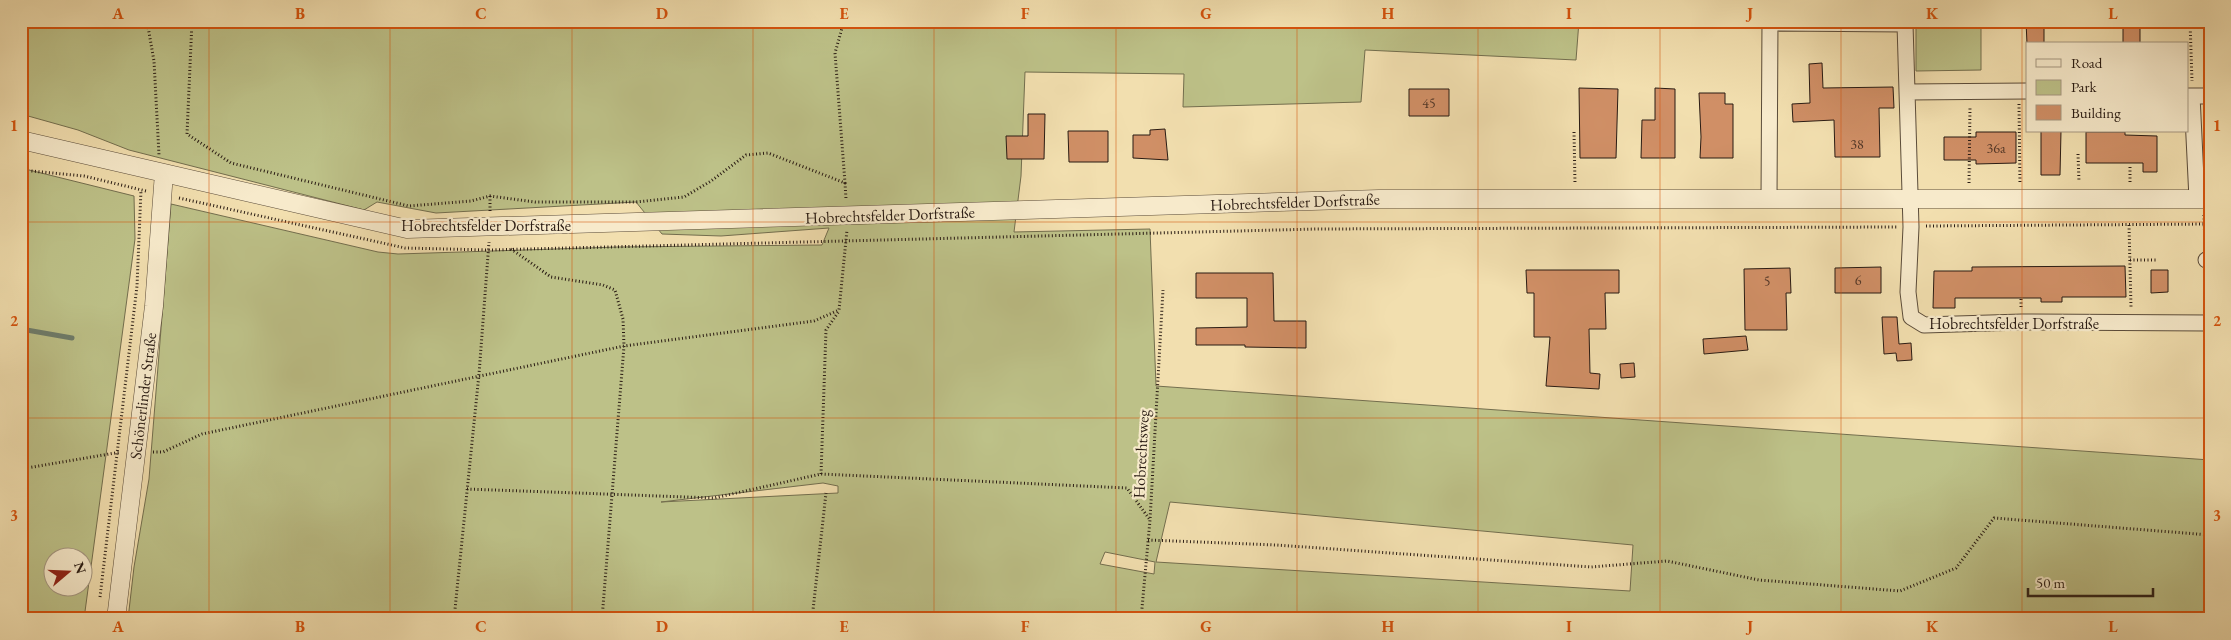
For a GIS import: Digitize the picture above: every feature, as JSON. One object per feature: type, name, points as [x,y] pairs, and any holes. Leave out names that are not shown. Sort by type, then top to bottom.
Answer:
[{"type":"street","name":"Hobrechtsfelder Dorfstraße","points":[[1769,199],[1770,22],[1905,24],[1910,227],[1908,292],[1911,316],[1924,326],[2022,322],[2208,323]]},
{"type":"street","points":[[1908,92],[2023,91]]},
{"type":"street","name":"Hobrechtsfelder Dorfstraße","points":[[21,140],[407,229],[1379,198],[1576,200],[1909,197],[2203,199],[2190,96]]},
{"type":"street","points":[[2190,96],[2210,96]]},
{"type":"street","name":"Schönerlinder Straße","points":[[116,619],[154,306],[164,174]]},
{"type":"path","points":[[147,21],[154,61],[157,148],[164,174]]},
{"type":"path","points":[[192,21],[187,134],[231,163],[409,206],[471,201],[490,196],[535,202],[636,202],[684,197],[711,181],[746,155],[768,153],[845,182]]},
{"type":"path","points":[[821,474],[826,330],[839,310],[848,216],[836,53],[844,21]]},
{"type":"path","points":[[2190,21],[2190,96]]},
{"type":"path","points":[[1969,198],[1970,91]]},
{"type":"path","points":[[2020,198],[2023,91]]},
{"type":"path","points":[[1574,132],[1576,200]]},
{"type":"path","points":[[2078,154],[2079,198]]},
{"type":"path","points":[[21,170],[84,176],[141,190],[136,286],[100,599]]},
{"type":"path","points":[[2204,224],[2208,260],[2210,382]]},
{"type":"path","points":[[454,619],[479,374],[489,250],[1316,229],[2210,224]]},
{"type":"path","points":[[2129,225],[2131,323]]},
{"type":"path","points":[[510,249],[551,277],[603,285],[615,290],[623,319],[624,346],[602,619]]},
{"type":"path","points":[[2130,260],[2157,260]]},
{"type":"path","name":"Hobrechtsweg","points":[[1141,619],[1150,520],[1163,290]]},
{"type":"path","points":[[21,469],[116,452],[163,452],[202,434],[479,374],[624,346],[814,322],[839,310]]},
{"type":"path","points":[[467,489],[611,496],[714,498],[821,474],[1127,488],[1150,520]]},
{"type":"path","points":[[812,619],[826,493]]},
{"type":"path","points":[[1148,540],[1276,545],[1591,567],[1667,561],[1759,580],[1900,592],[1956,568],[1994,518],[2210,535]]},
{"type":"green space","points":[[21,21],[1579,21],[1576,60],[1365,50],[1361,102],[1183,107],[1184,74],[1025,72],[1021,176],[1014,232],[1150,229],[1156,386],[2210,460],[2210,537],[2208,538],[2210,538],[2210,619],[128,619],[134,567],[149,479],[171,204],[378,252],[398,254],[618,247],[822,245],[829,228],[721,236],[662,234],[636,202],[436,213],[377,202],[364,210],[129,150],[78,130],[21,114]],"holes":[[[823,483],[838,486],[838,493],[661,502]],[[1170,502],[1633,545],[1630,591],[1156,562]],[[1105,552],[1155,562],[1154,574],[1100,564]]]},
{"type":"green space","points":[[1916,21],[1981,21],[1981,70],[1916,71]]},
{"type":"green space","points":[[21,168],[134,196],[135,239],[92,559],[92,548],[42,548],[42,598],[87,598],[84,619],[21,619]]},
{"type":"building","points":[[2026,21],[2044,21],[2044,42],[2027,42]]},
{"type":"building","points":[[2123,21],[2140,21],[2140,42],[2123,42]]},
{"type":"building","points":[[1822,63],[1823,88],[1893,87],[1894,108],[1879,108],[1880,157],[1835,157],[1834,120],[1793,122],[1792,104],[1810,103],[1809,64]]},
{"type":"building","points":[[1579,88],[1618,89],[1616,158],[1580,158]]},
{"type":"building","points":[[1655,88],[1675,89],[1675,158],[1641,158],[1642,120],[1655,120]]},
{"type":"building","points":[[1409,89],[1449,89],[1449,116],[1409,116]]},
{"type":"building","points":[[1699,93],[1725,93],[1725,104],[1733,104],[1733,158],[1700,158]]},
{"type":"building","points":[[1028,114],[1045,114],[1044,159],[1007,159],[1006,136],[1028,136]]},
{"type":"building","points":[[1165,129],[1168,160],[1133,158],[1133,135],[1150,135],[1150,130]]},
{"type":"building","points":[[1068,131],[1108,131],[1108,162],[1069,162]]},
{"type":"building","points":[[1976,132],[2016,132],[2016,163],[1976,164],[1976,160],[1944,160],[1944,137],[1976,137]]},
{"type":"building","points":[[2041,132],[2061,132],[2060,175],[2041,175]]},
{"type":"building","points":[[2086,132],[2125,132],[2125,135],[2157,136],[2157,172],[2143,172],[2143,163],[2086,163]]},
{"type":"building","points":[[2125,266],[2126,297],[2062,297],[2062,302],[2041,302],[2041,298],[1955,298],[1955,308],[1933,308],[1934,271],[1972,271],[1972,267]]},
{"type":"building","points":[[1881,267],[1881,293],[1835,293],[1835,268]]},
{"type":"building","points":[[1790,268],[1791,293],[1786,293],[1787,330],[1745,330],[1744,269]]},
{"type":"building","points":[[1526,270],[1619,270],[1619,293],[1605,293],[1606,329],[1589,329],[1590,373],[1600,374],[1599,389],[1546,386],[1550,337],[1534,337],[1534,293],[1527,293]]},
{"type":"building","points":[[2151,270],[2168,270],[2168,292],[2151,293]]},
{"type":"building","points":[[1196,273],[1273,273],[1274,321],[1306,321],[1306,348],[1196,345],[1196,328],[1247,327],[1247,298],[1196,298]]},
{"type":"building","points":[[1882,317],[1897,317],[1899,344],[1911,343],[1912,360],[1897,361],[1896,353],[1884,354]]},
{"type":"building","points":[[1746,336],[1748,350],[1704,354],[1703,339]]},
{"type":"building","points":[[1634,363],[1635,377],[1621,378],[1620,364]]},
{"type":"waterway","points":[[21,329],[72,338]]}]
